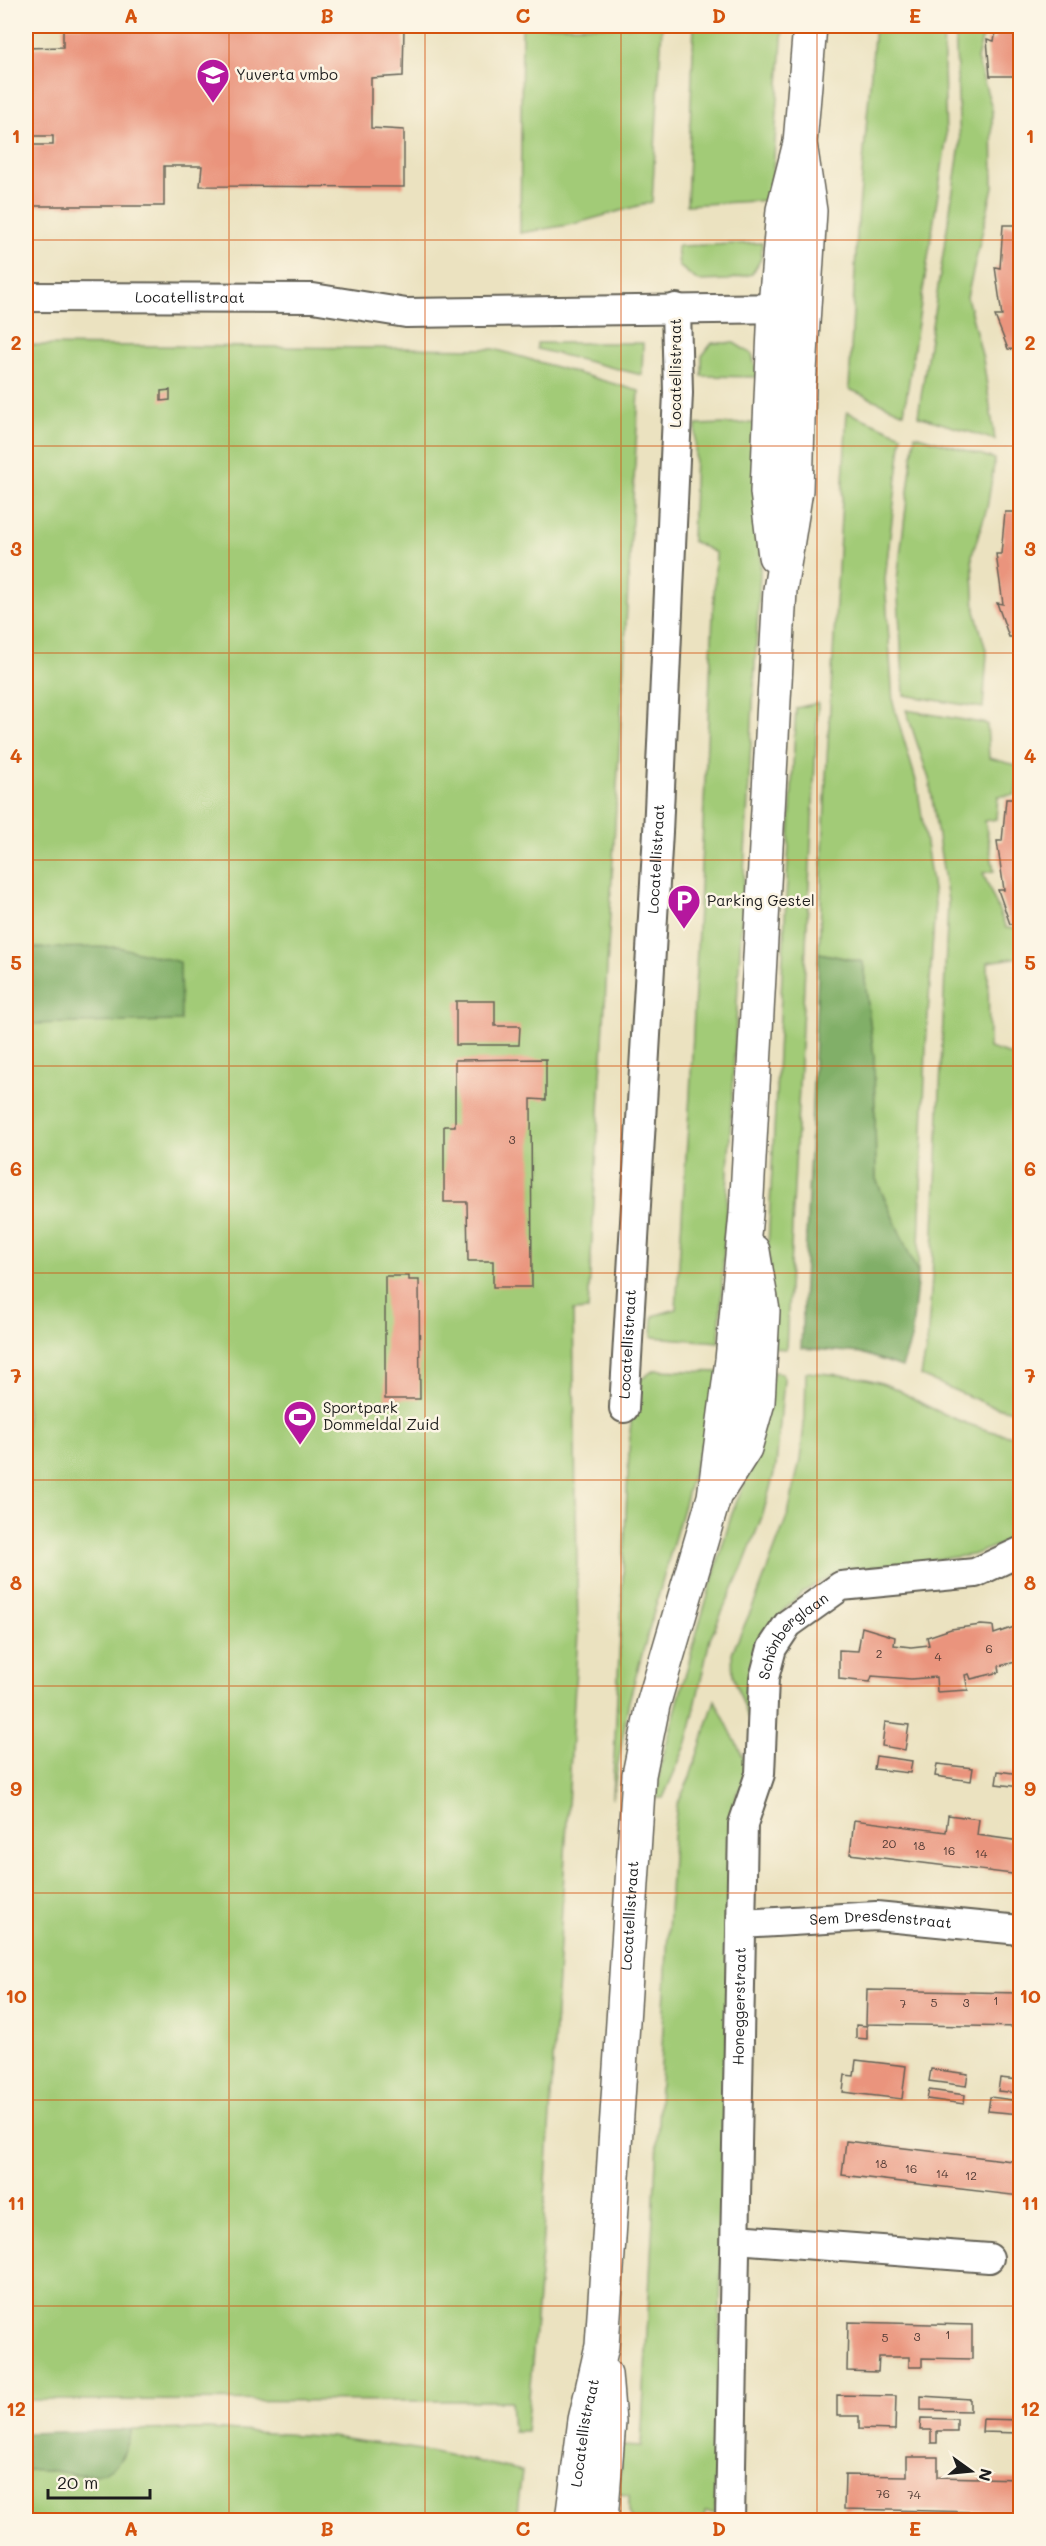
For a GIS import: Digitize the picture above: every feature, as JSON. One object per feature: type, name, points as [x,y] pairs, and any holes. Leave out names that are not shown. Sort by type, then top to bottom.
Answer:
[{"type":"main road","name":"Locatellistraat","points":[[601,2520],[609,2421],[602,2346],[639,1775],[653,1705],[714,1497],[732,1360],[746,1214],[780,590],[796,490],[799,387],[790,307],[810,211],[800,143],[810,26]]},
{"type":"main road","name":"Locatellistraat","points":[[572,2520],[585,2420],[602,2346]]},
{"type":"street","name":"Locatellistraat","points":[[26,297],[313,298],[406,313],[790,307]]},
{"type":"street","name":"Locatellistraat","points":[[624,1408],[660,796],[678,393],[676,308]]},
{"type":"street","name":"Schönberglaan","points":[[760,1774],[764,1678],[772,1648],[788,1624],[841,1586],[975,1572],[1020,1552]]},
{"type":"street","name":"Honeggerstraat","points":[[730,2520],[743,1824],[760,1774]]},
{"type":"street","name":"Sem Dresdenstraat","points":[[741,1924],[876,1916],[1020,1930]]},
{"type":"street","points":[[736,2239],[989,2258]]},
{"type":"green space","points":[[522,26],[662,26],[652,202],[574,224],[520,233]]},
{"type":"green space","points":[[694,26],[783,26],[771,200],[687,205]]},
{"type":"green space","points":[[875,26],[943,26],[946,142],[904,413],[849,389],[857,232]]},
{"type":"green space","points":[[955,26],[985,26],[977,59],[992,108],[993,187],[967,297],[983,359],[995,440],[918,416],[960,145]]},
{"type":"green space","points":[[762,243],[761,259],[752,274],[728,280],[698,281],[679,266],[677,246]]},
{"type":"green space","points":[[537,343],[643,343],[642,375],[537,349]]},
{"type":"green space","points":[[712,343],[734,343],[752,354],[758,377],[702,376],[702,356]]},
{"type":"green space","name":"Sportpark Dommeldal Zuid","points":[[26,345],[494,349],[639,391],[588,1310],[573,1311],[578,1633],[542,2251],[526,2431],[513,2431],[511,2401],[26,2400]]},
{"type":"green space","points":[[847,412],[902,435],[885,579],[893,703],[917,784],[935,903],[926,1047],[918,1274],[876,1179],[874,1058],[863,962],[819,953],[826,777]]},
{"type":"green space","points":[[755,423],[761,554],[719,1342],[652,1337],[653,1316],[676,1309],[690,1095],[716,553],[692,541],[696,425]]},
{"type":"green space","points":[[915,435],[995,459],[987,508],[972,555],[975,611],[987,654],[983,708],[904,695],[897,580]]},
{"type":"green space","points":[[818,703],[786,1349],[774,1348],[768,1245],[796,708]]},
{"type":"green space","points":[[906,710],[987,724],[989,758],[1020,766],[1015,795],[998,796],[996,819],[985,821],[994,871],[983,873],[1006,928],[1020,928],[1020,957],[988,962],[989,1048],[1020,1058],[1020,1413],[989,1405],[921,1376],[927,1344],[932,1278],[948,901],[929,779]]},
{"type":"green space","points":[[118,947],[180,962],[181,1021],[26,1024],[26,948]]},
{"type":"green space","points":[[819,953],[863,962],[874,1058],[876,1179],[918,1274],[911,1339],[902,1367],[861,1353],[801,1348]]},
{"type":"green space","points":[[654,1370],[720,1372],[716,1405],[697,1458],[629,1701],[612,1799],[630,1431],[636,1383]]},
{"type":"green space","points":[[773,1372],[782,1373],[784,1379],[776,1466],[763,1514],[743,1566],[710,1639],[687,1743],[663,1798],[657,1798],[661,1764],[733,1510],[753,1464]]},
{"type":"green space","points":[[806,1372],[850,1376],[882,1383],[962,1422],[997,1433],[1020,1437],[1020,1537],[972,1555],[839,1571],[803,1592],[784,1610],[758,1647],[751,1717],[748,1717],[733,1676],[732,1653],[756,1599],[788,1514],[800,1460],[805,1416]]},
{"type":"green space","points":[[715,1700],[751,1773],[748,1781],[737,1792],[732,1832],[715,2513],[705,2512],[704,2520],[633,2520],[629,2511],[629,2495],[619,2494],[622,2446],[641,2447],[673,1837],[677,1805],[690,1777]]},
{"type":"green space","points":[[208,2429],[331,2437],[429,2451],[522,2471],[516,2520],[26,2520],[26,2470],[122,2458],[132,2430]]},
{"type":"green space","points":[[132,2430],[122,2456],[114,2466],[103,2472],[78,2474],[38,2469],[26,2470],[26,2433]]},
{"type":"building","points":[[66,26],[188,26],[188,29],[207,29],[207,26],[404,26],[403,76],[371,78],[371,128],[404,130],[404,187],[200,186],[202,166],[164,166],[164,206],[26,206],[26,145],[53,145],[53,136],[26,136],[26,48],[63,47],[63,28]]},
{"type":"building","points":[[997,26],[1020,26],[1020,76],[990,76],[987,39],[994,41]]},
{"type":"building","points":[[1003,225],[1020,225],[1020,350],[1008,349],[995,316],[1002,316],[995,267],[1000,268]]},
{"type":"building","points":[[170,390],[170,400],[161,401],[161,391]]},
{"type":"building","points":[[1005,512],[1020,512],[1020,637],[1009,637],[997,603],[1003,604],[996,554],[1001,554]]},
{"type":"building","points":[[1006,799],[1020,799],[1020,924],[1010,924],[998,890],[1004,890],[997,841],[1002,841]]},
{"type":"building","points":[[456,1001],[495,1001],[495,1026],[520,1026],[519,1045],[456,1045]]},
{"type":"building","points":[[546,1059],[546,1100],[531,1099],[532,1287],[493,1287],[493,1261],[468,1261],[467,1202],[444,1202],[444,1126],[455,1126],[455,1060]]},
{"type":"building","points":[[385,1276],[409,1276],[409,1280],[419,1280],[420,1399],[385,1399]]},
{"type":"building","points":[[981,1625],[993,1626],[994,1634],[1020,1625],[1020,1661],[999,1666],[1000,1672],[971,1679],[969,1674],[965,1675],[968,1690],[937,1692],[936,1677],[911,1679],[872,1676],[870,1682],[839,1679],[839,1650],[858,1651],[862,1627],[895,1637],[894,1645],[911,1647],[929,1645],[927,1637],[951,1629]]},
{"type":"building","points":[[885,1722],[909,1725],[905,1750],[882,1746]]},
{"type":"building","points":[[876,1756],[912,1761],[910,1773],[874,1769]]},
{"type":"building","points":[[937,1764],[973,1768],[971,1781],[935,1776]]},
{"type":"building","points":[[998,1771],[1020,1774],[1020,1787],[996,1784]]},
{"type":"building","points":[[948,1815],[979,1819],[977,1835],[1020,1841],[1020,1875],[850,1854],[854,1820],[946,1832]]},
{"type":"building","points":[[867,1990],[1020,1993],[1020,2027],[866,2024]]},
{"type":"building","points":[[856,2025],[867,2026],[867,2039],[856,2038]]},
{"type":"building","points":[[856,2060],[906,2066],[902,2099],[843,2092],[845,2075],[854,2076]]},
{"type":"building","points":[[931,2069],[968,2074],[966,2086],[929,2081]]},
{"type":"building","points":[[1000,2078],[1018,2080],[1017,2093],[998,2091]]},
{"type":"building","points":[[929,2090],[965,2095],[964,2104],[927,2099]]},
{"type":"building","points":[[990,2097],[1020,2101],[1020,2114],[988,2111]]},
{"type":"building","points":[[846,2141],[1020,2162],[1020,2196],[842,2175]]},
{"type":"building","points":[[848,2322],[972,2325],[972,2359],[922,2358],[922,2367],[909,2367],[909,2357],[879,2357],[878,2372],[847,2371]]},
{"type":"building","points":[[837,2395],[896,2396],[895,2430],[859,2429],[859,2416],[837,2416]]},
{"type":"building","points":[[921,2396],[970,2399],[970,2411],[921,2410]]},
{"type":"building","points":[[921,2418],[957,2419],[957,2431],[937,2431],[937,2443],[931,2443],[931,2430],[920,2430]]},
{"type":"building","points":[[983,2419],[1019,2420],[1019,2433],[982,2432]]},
{"type":"building","points":[[907,2457],[938,2457],[938,2477],[1020,2479],[1020,2513],[844,2509],[845,2475],[907,2476]]},
{"type":"place","name":"Yuverta vmbo","points":[[213,104]]},
{"type":"place","name":"Parking Gestel","points":[[684,930]]},
{"type":"place","name":"Sportpark Dommeldal Zuid","points":[[300,1446]]}]
